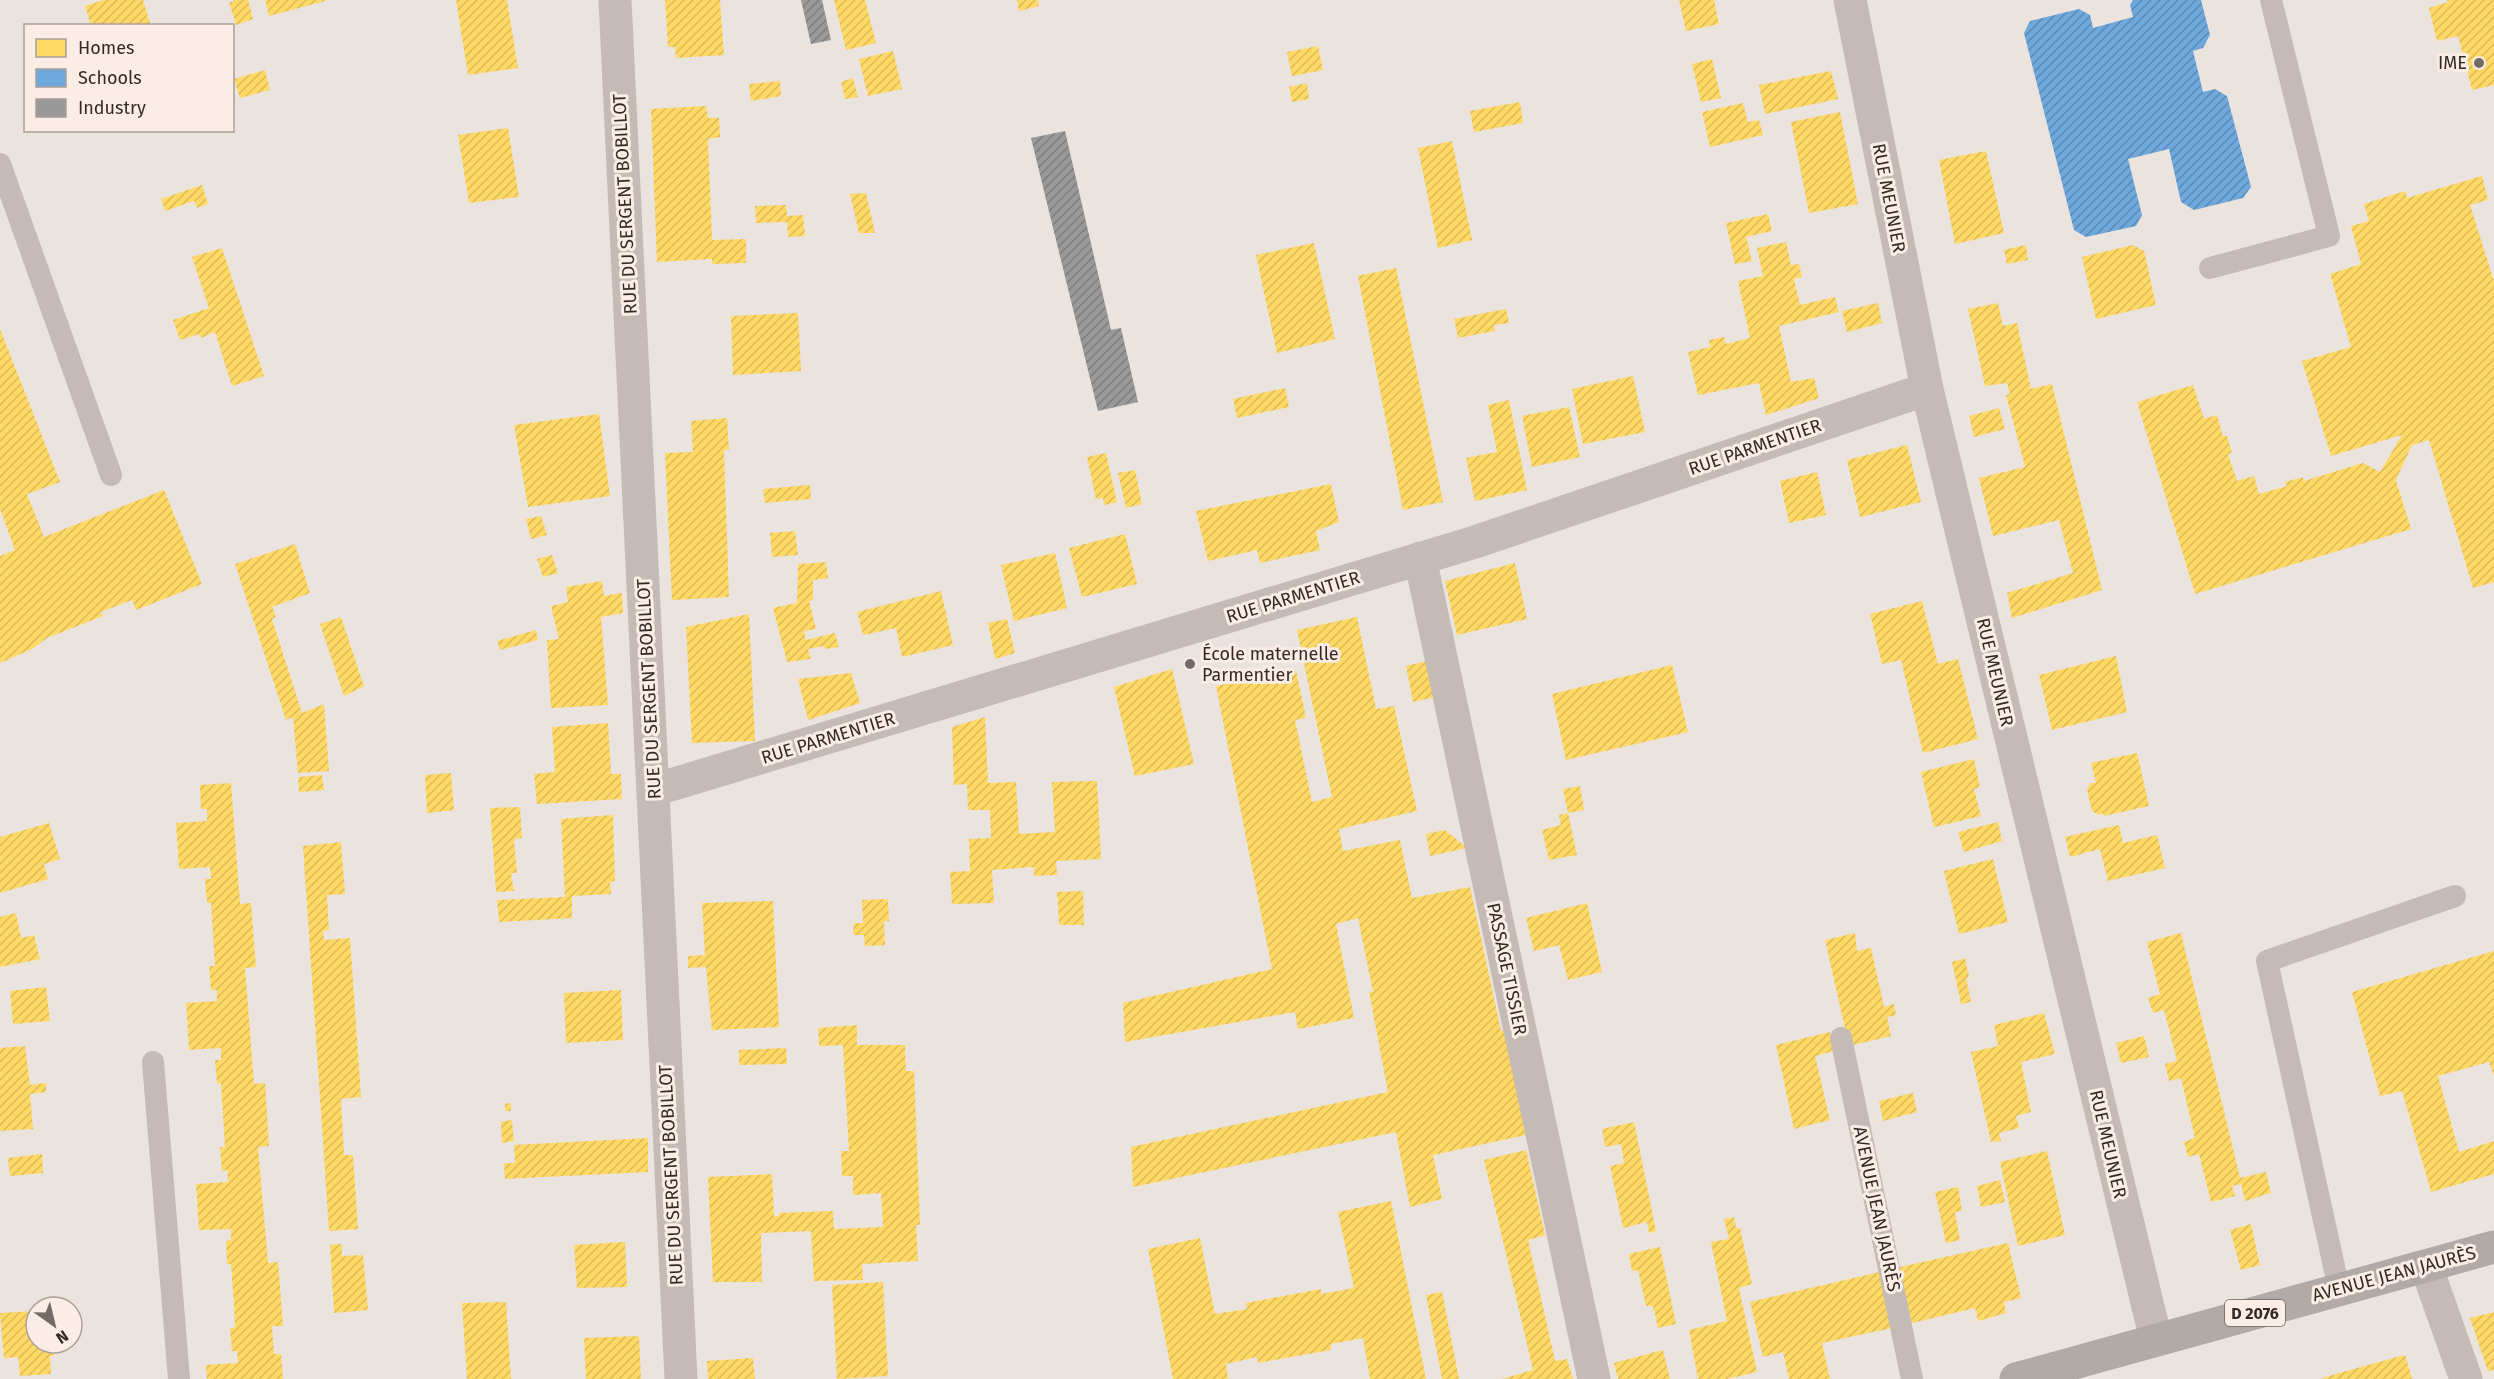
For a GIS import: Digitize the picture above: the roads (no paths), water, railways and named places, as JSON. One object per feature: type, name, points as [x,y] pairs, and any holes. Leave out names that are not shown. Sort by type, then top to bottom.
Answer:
[{"type":"main road","name":"AVENUE JEAN JAURÈS","points":[[2016,1379],[2494,1247]]},
{"type":"street","name":"RUE DU SERGENT BOBILLOT","points":[[615,0],[681,1379]]},
{"type":"street","name":"RUE MEUNIER","points":[[1850,0],[1927,389],[2156,1340]]},
{"type":"street","name":"RUE PARMENTIER","points":[[654,790],[1420,558],[1927,389]]},
{"type":"street","name":"PASSAGE TISSIER","points":[[1420,558],[1594,1379]]},
{"type":"street","points":[[2426,1266],[2466,1379]]},
{"type":"lane","points":[[2210,268],[2329,236],[2271,0]]},
{"type":"lane","points":[[0,164],[111,476]]},
{"type":"lane","points":[[2339,1289],[2266,961],[2455,896]]},
{"type":"lane","name":"AVENUE JEAN JAURÈS","points":[[1841,1038],[1912,1379]]},
{"type":"lane","points":[[153,1062],[179,1379]]},
{"type":"place","name":"IME","points":[[2479,63]]},
{"type":"place","name":"École maternelle Parmentier","points":[[1190,664]]}]
